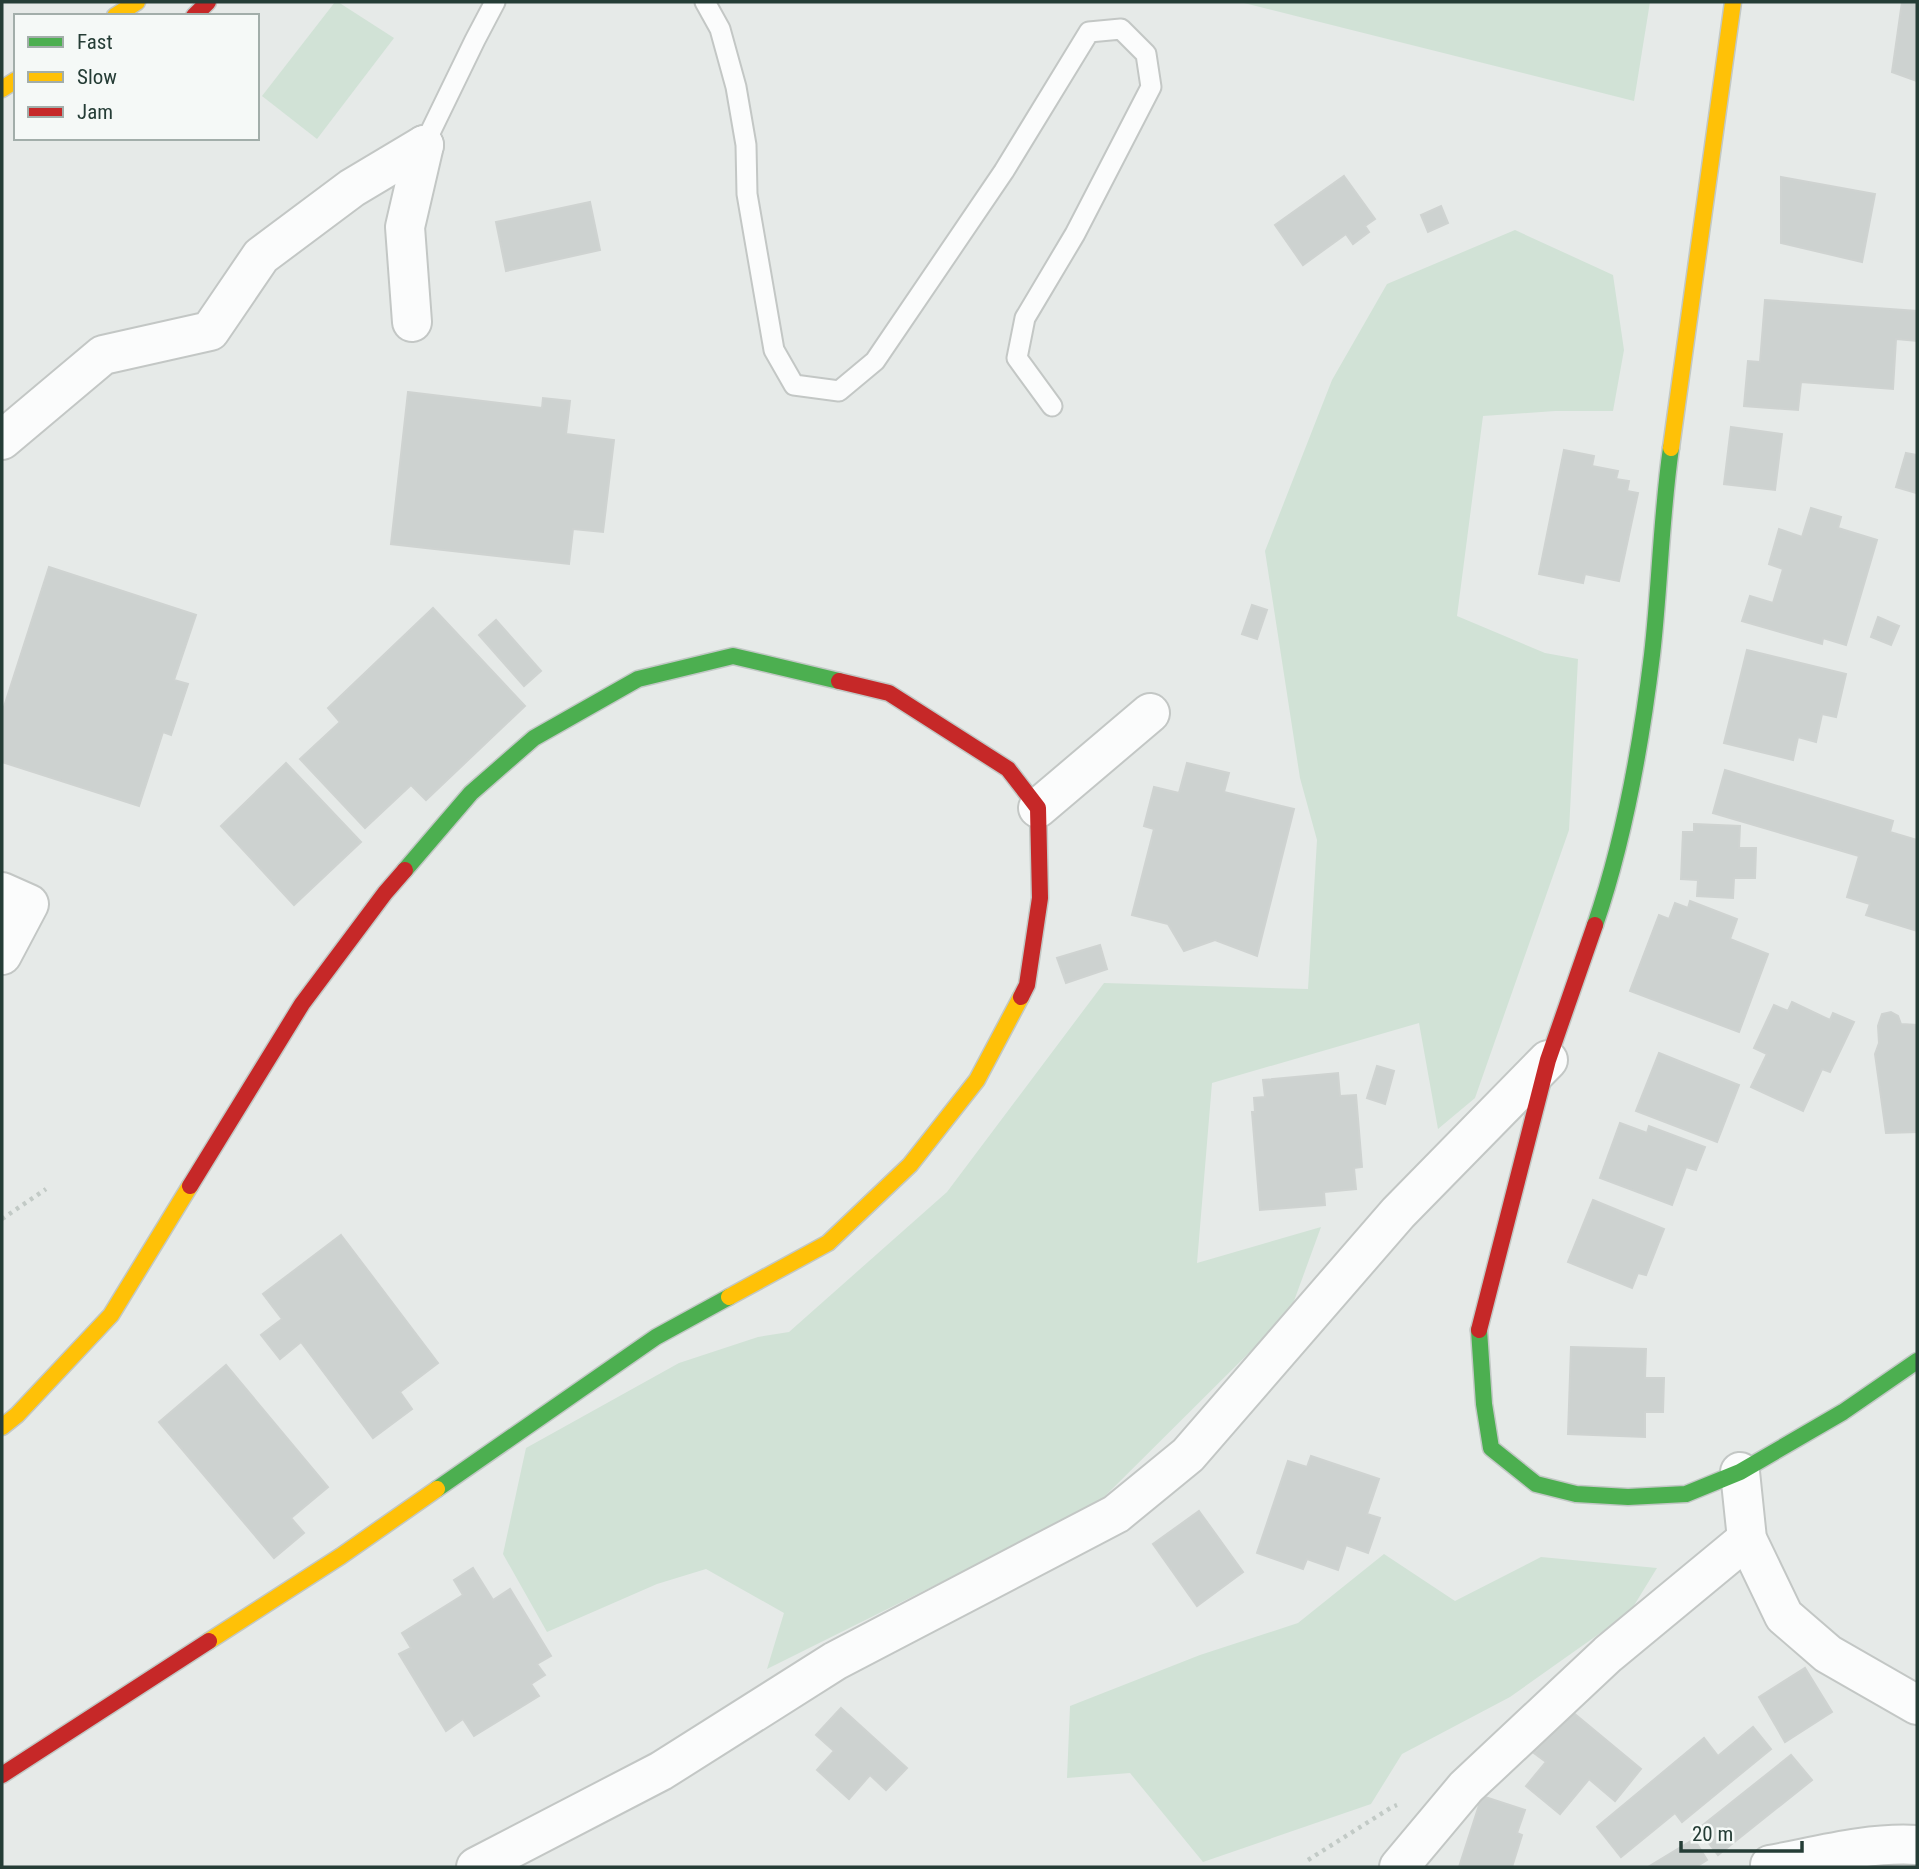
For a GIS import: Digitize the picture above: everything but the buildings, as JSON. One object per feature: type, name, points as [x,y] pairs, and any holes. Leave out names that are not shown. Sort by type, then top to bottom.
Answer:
[{"type":"street","points":[[119,14],[137,2]]},
{"type":"street","points":[[1733,2],[1670,454],[1652,654],[1637,765],[1608,888],[1548,1060],[1479,1328],[1484,1404],[1491,1448],[1536,1484],[1576,1494],[1628,1497],[1686,1494],[1740,1472],[1843,1412],[1917,1360]]},
{"type":"street","points":[[412,321],[405,227],[424,145]]},
{"type":"street","points":[[2,440],[103,355],[210,331],[261,256],[352,188],[424,145]]},
{"type":"street","points":[[2,1427],[17,1415],[111,1315],[302,1004],[385,893],[471,793],[534,738],[638,679],[733,656],[889,693],[1008,769],[1038,808],[1040,898],[1027,985],[977,1080],[910,1165],[828,1243],[656,1337],[341,1556],[2,1775]]},
{"type":"street","points":[[1038,808],[1150,713]]},
{"type":"street","points":[[2,892],[30,904],[2,956]]},
{"type":"street","points":[[476,1867],[661,1771],[835,1661],[1116,1514],[1188,1455],[1398,1213],[1548,1060]]},
{"type":"street","points":[[1740,1472],[1747,1539],[1784,1616],[1828,1654],[1917,1705]]},
{"type":"street","points":[[1399,1867],[1466,1787],[1608,1654],[1747,1539]]},
{"type":"street","points":[[1770,1865],[1859,1849],[1898,1844],[1917,1845]]},
{"type":"lane","points":[[424,145],[495,2]]},
{"type":"lane","points":[[705,2],[720,30],[736,87],[746,145],[747,194],[774,350],[794,385],[839,391],[875,361],[1004,171],[1089,32],[1121,29],[1146,54],[1151,87],[1075,234],[1025,318],[1017,358],[1052,406]]},
{"type":"path","points":[[2,1219],[46,1188]]},
{"type":"green space","points":[[335,2],[394,38],[317,139],[262,96]]},
{"type":"green space","points":[[1240,2],[1650,2],[1634,101]]},
{"type":"green space","points":[[1515,230],[1613,275],[1624,350],[1613,411],[1555,411],[1483,416],[1457,616],[1545,653],[1578,659],[1569,830],[1475,1098],[1438,1129],[1419,1023],[1212,1083],[1197,1263],[1321,1227],[1290,1312],[1090,1511],[1054,1526],[767,1669],[784,1613],[706,1569],[657,1584],[547,1632],[503,1554],[526,1448],[679,1363],[758,1337],[789,1332],[947,1192],[1104,983],[1308,989],[1317,840],[1300,778],[1265,551],[1332,380],[1387,284]]},
{"type":"green space","points":[[1384,1554],[1455,1601],[1541,1557],[1657,1568],[1630,1612],[1510,1697],[1402,1754],[1371,1804],[1203,1862],[1130,1773],[1067,1778],[1070,1706],[1200,1655],[1298,1623]]},
{"type":"traffic: fast","points":[[1595,925],[1631,792],[1643,723],[1655,629],[1671,448]]},
{"type":"traffic: fast","points":[[405,870],[471,793],[534,738],[638,679],[733,656],[839,681]]},
{"type":"traffic: fast","points":[[437,1489],[656,1337],[729,1297]]},
{"type":"traffic: fast","points":[[1479,1330],[1484,1404],[1491,1448],[1536,1484],[1576,1494],[1628,1497],[1686,1494],[1740,1472],[1843,1412],[1917,1361]]},
{"type":"traffic: slow","points":[[118,14],[137,2]]},
{"type":"traffic: slow","points":[[1671,448],[1733,2]]},
{"type":"traffic: slow","points":[[2,89],[14,81]]},
{"type":"traffic: slow","points":[[729,1297],[828,1243],[910,1165],[977,1080],[1021,997]]},
{"type":"traffic: slow","points":[[2,1427],[17,1415],[111,1315],[190,1186]]},
{"type":"traffic: slow","points":[[209,1641],[341,1556],[437,1489]]},
{"type":"traffic: jam","points":[[196,14],[208,2]]},
{"type":"traffic: jam","points":[[839,681],[889,693],[1008,769],[1038,808],[1040,898],[1027,985],[1021,997]]},
{"type":"traffic: jam","points":[[190,1186],[302,1004],[405,870]]},
{"type":"traffic: jam","points":[[1479,1330],[1548,1060],[1595,925]]},
{"type":"traffic: jam","points":[[2,1775],[209,1641]]}]
